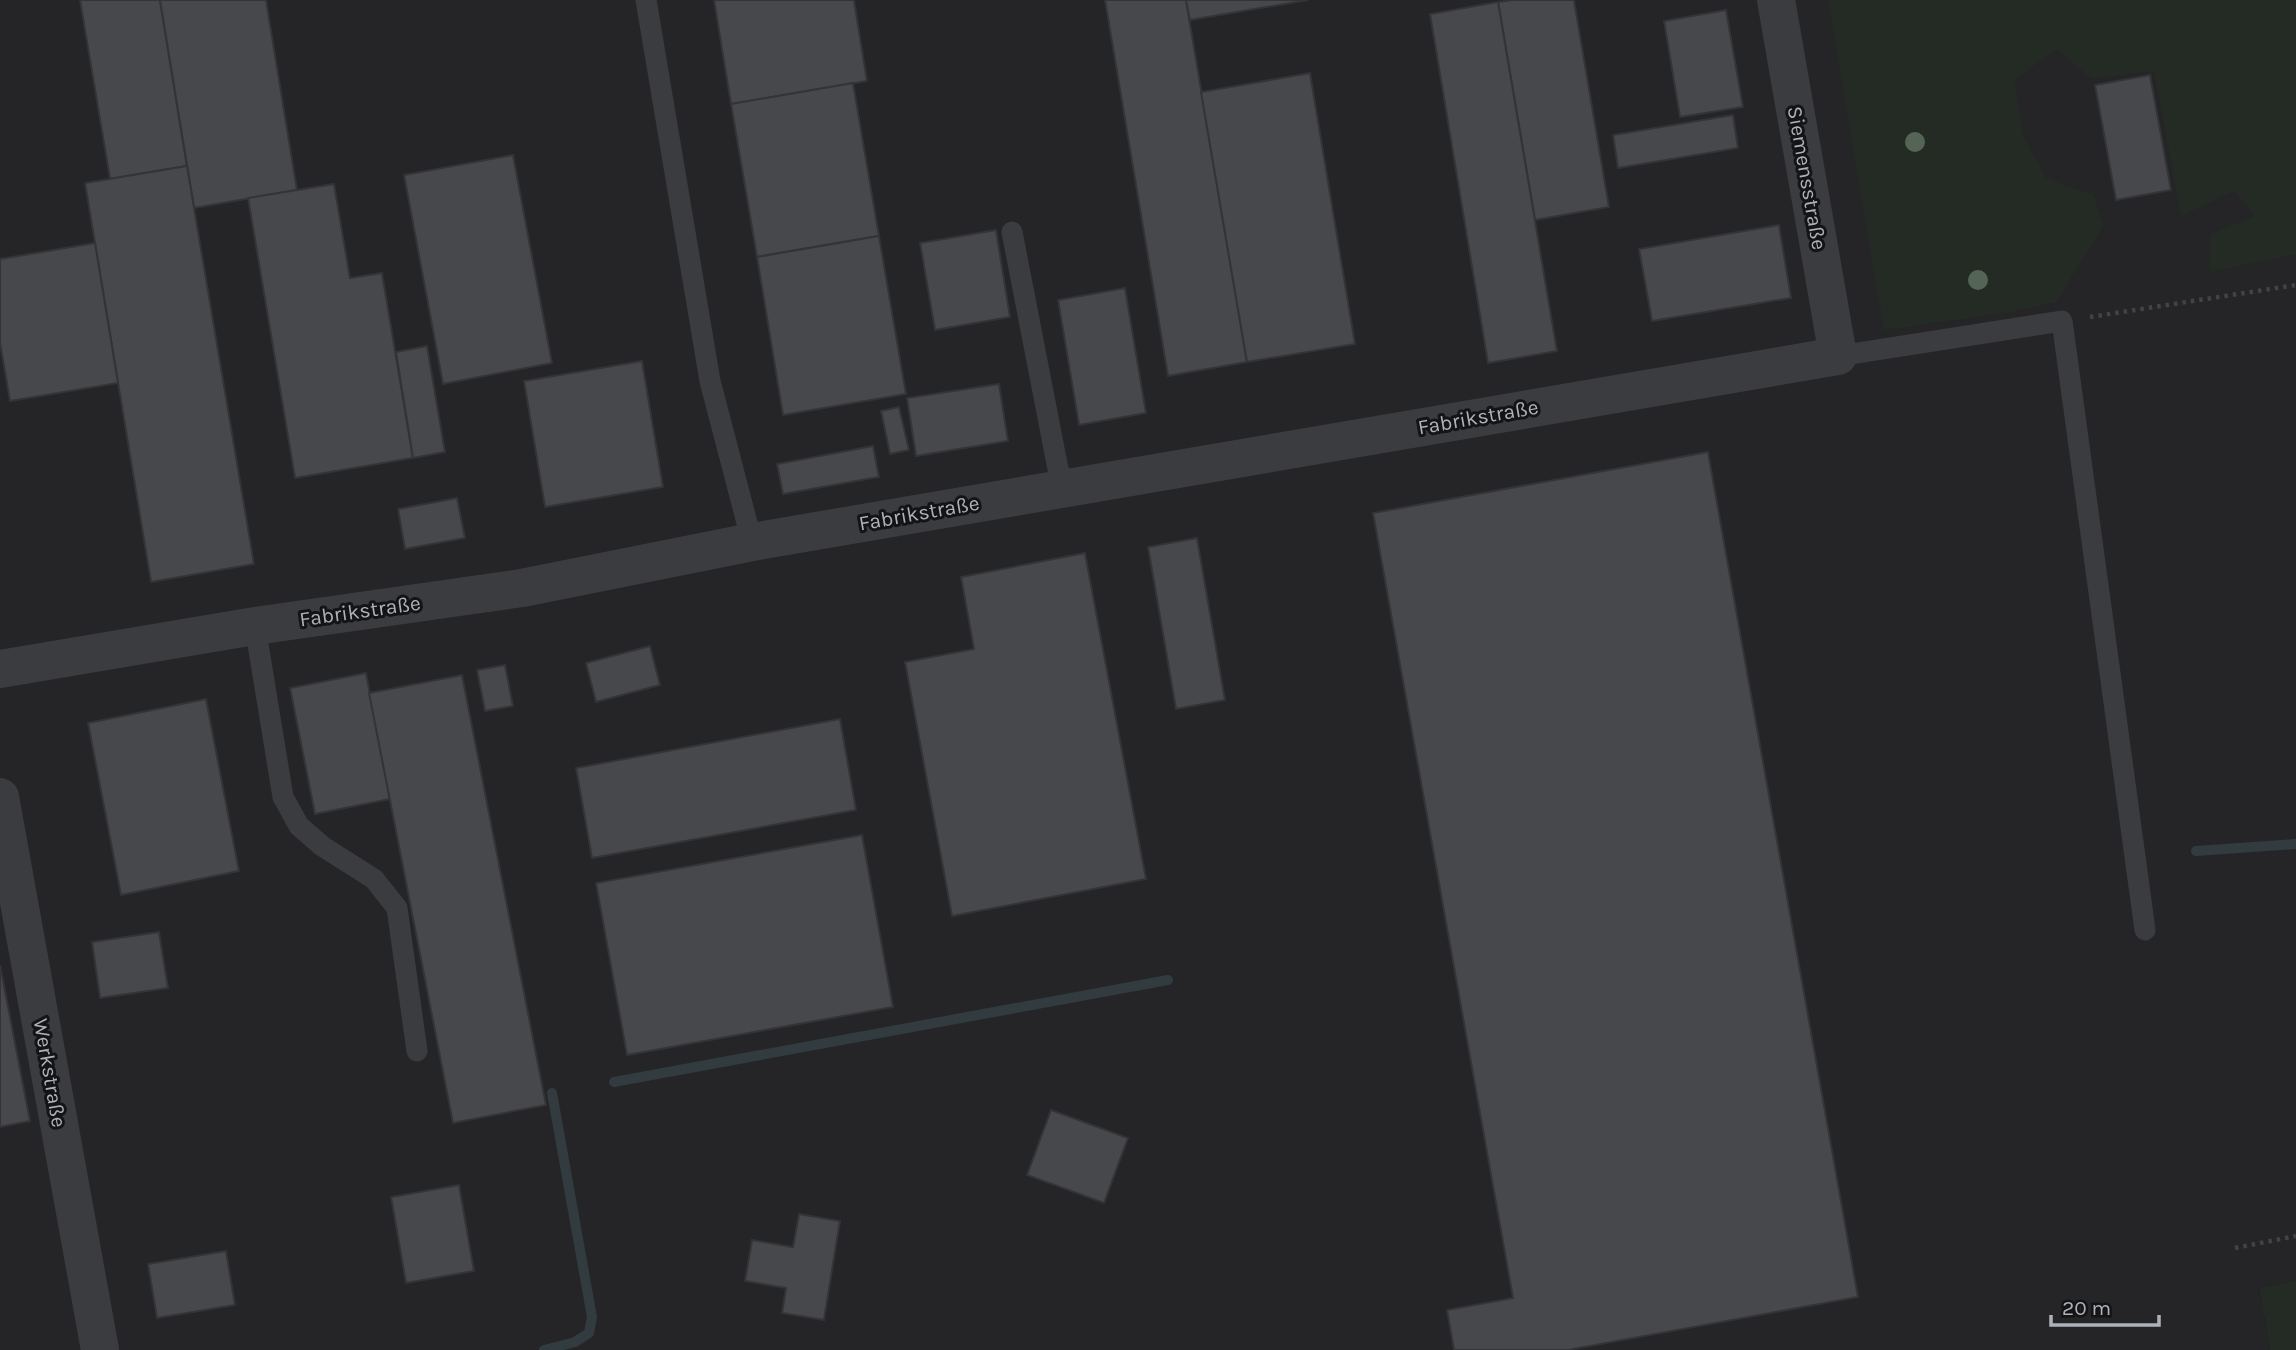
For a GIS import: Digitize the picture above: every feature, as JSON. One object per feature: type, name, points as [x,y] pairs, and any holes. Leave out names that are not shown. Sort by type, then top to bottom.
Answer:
[{"type":"street","name":"Siemensstraße","points":[[1776,0],[1838,356]]},
{"type":"street","name":"Fabrikstraße","points":[[0,669],[255,626],[522,588],[752,542],[1838,356]]},
{"type":"street","name":"Werkstraße","points":[[0,797],[100,1350]]},
{"type":"lane","points":[[646,0],[710,380],[752,542]]},
{"type":"lane","points":[[1012,232],[1058,469],[1065,488]]},
{"type":"lane","points":[[1838,356],[2062,321],[2145,930]]},
{"type":"lane","points":[[255,626],[283,797],[299,826],[322,846],[374,879],[397,908],[417,1051]]},
{"type":"path","points":[[2062,321],[2296,285]]},
{"type":"path","points":[[2235,1248],[2296,1236]]},
{"type":"shaded area","points":[[0,0],[2296,0],[2296,1280],[2259,1288],[2270,1350],[0,1350]]},
{"type":"shaded area","points":[[1828,0],[2296,0],[2296,254],[2210,272],[2210,234],[2255,216],[2234,191],[2181,216],[2154,71],[2092,79],[2057,49],[2014,80],[2023,136],[2046,178],[2093,195],[2104,225],[2056,302],[2011,312],[1884,330]]},
{"type":"shaded area","points":[[2296,1280],[2296,1350],[2270,1350],[2259,1288]]},
{"type":"building","points":[[80,0],[160,0],[187,166],[110,179]]},
{"type":"building","points":[[160,0],[266,0],[297,190],[194,208]]},
{"type":"building","points":[[714,0],[854,0],[867,81],[731,104]]},
{"type":"building","points":[[1105,0],[1186,0],[1247,362],[1168,376]]},
{"type":"building","points":[[1186,0],[1308,0],[1190,20]]},
{"type":"building","points":[[1574,0],[1609,207],[1535,220],[1498,2]]},
{"type":"building","points":[[1498,2],[1557,351],[1488,363],[1430,14]]},
{"type":"building","points":[[1726,10],[1743,107],[1680,117],[1664,21]]},
{"type":"building","points":[[1310,73],[1355,344],[1247,362],[1201,92]]},
{"type":"building","points":[[2150,75],[2171,190],[2116,200],[2095,85]]},
{"type":"building","points":[[853,83],[879,236],[757,257],[731,104]]},
{"type":"building","points":[[1733,115],[1738,148],[1618,168],[1613,135]]},
{"type":"building","points":[[513,155],[552,363],[443,384],[404,175]]},
{"type":"building","points":[[187,166],[254,564],[151,582],[85,183]]},
{"type":"building","points":[[334,184],[350,278],[382,273],[413,458],[295,478],[248,198]]},
{"type":"building","points":[[1779,225],[1791,298],[1652,321],[1639,249]]},
{"type":"building","points":[[996,230],[1010,317],[935,330],[920,243]]},
{"type":"building","points":[[879,236],[906,394],[783,415],[757,257]]},
{"type":"building","points":[[95,243],[118,383],[10,401],[0,343],[0,259]]},
{"type":"building","points":[[1125,288],[1146,413],[1079,425],[1058,300]]},
{"type":"building","points":[[427,346],[445,452],[413,458],[396,352]]},
{"type":"building","points":[[642,361],[663,487],[545,507],[524,381]]},
{"type":"building","points":[[999,384],[1008,441],[916,456],[907,398]]},
{"type":"building","points":[[899,407],[909,450],[890,454],[881,411]]},
{"type":"building","points":[[873,446],[879,477],[783,494],[777,464]]},
{"type":"building","points":[[1708,452],[1858,1297],[1568,1350],[1454,1350],[1447,1310],[1513,1298],[1373,513]]},
{"type":"building","points":[[457,498],[465,538],[405,549],[398,509]]},
{"type":"building","points":[[1197,538],[1225,700],[1176,709],[1148,547]]},
{"type":"building","points":[[1085,553],[1146,879],[952,916],[905,662],[974,649],[961,577]]},
{"type":"building","points":[[650,646],[660,685],[596,702],[586,663]]},
{"type":"building","points":[[505,665],[513,706],[485,711],[477,670]]},
{"type":"building","points":[[366,673],[390,799],[315,814],[290,688]]},
{"type":"building","points":[[462,675],[546,1105],[453,1123],[369,693]]},
{"type":"building","points":[[206,699],[239,871],[121,895],[88,723]]},
{"type":"building","points":[[840,719],[856,810],[592,858],[576,768]]},
{"type":"building","points":[[862,835],[893,1007],[627,1055],[596,883]]},
{"type":"building","points":[[159,932],[168,988],[100,998],[92,942]]},
{"type":"building","points":[[0,965],[30,1121],[0,1127]]},
{"type":"building","points":[[1051,1110],[1128,1138],[1104,1203],[1027,1175]]},
{"type":"building","points":[[459,1185],[474,1271],[406,1283],[391,1197]]},
{"type":"building","points":[[799,1214],[840,1221],[824,1320],[782,1313],[786,1288],[745,1281],[752,1240],[793,1247]]},
{"type":"building","points":[[226,1251],[235,1305],[157,1318],[148,1264]]},
{"type":"waterway","points":[[2196,851],[2296,844]]},
{"type":"waterway","points":[[614,1082],[1168,980]]},
{"type":"waterway","points":[[544,1350],[575,1342],[589,1333],[592,1317],[552,1093]]}]
